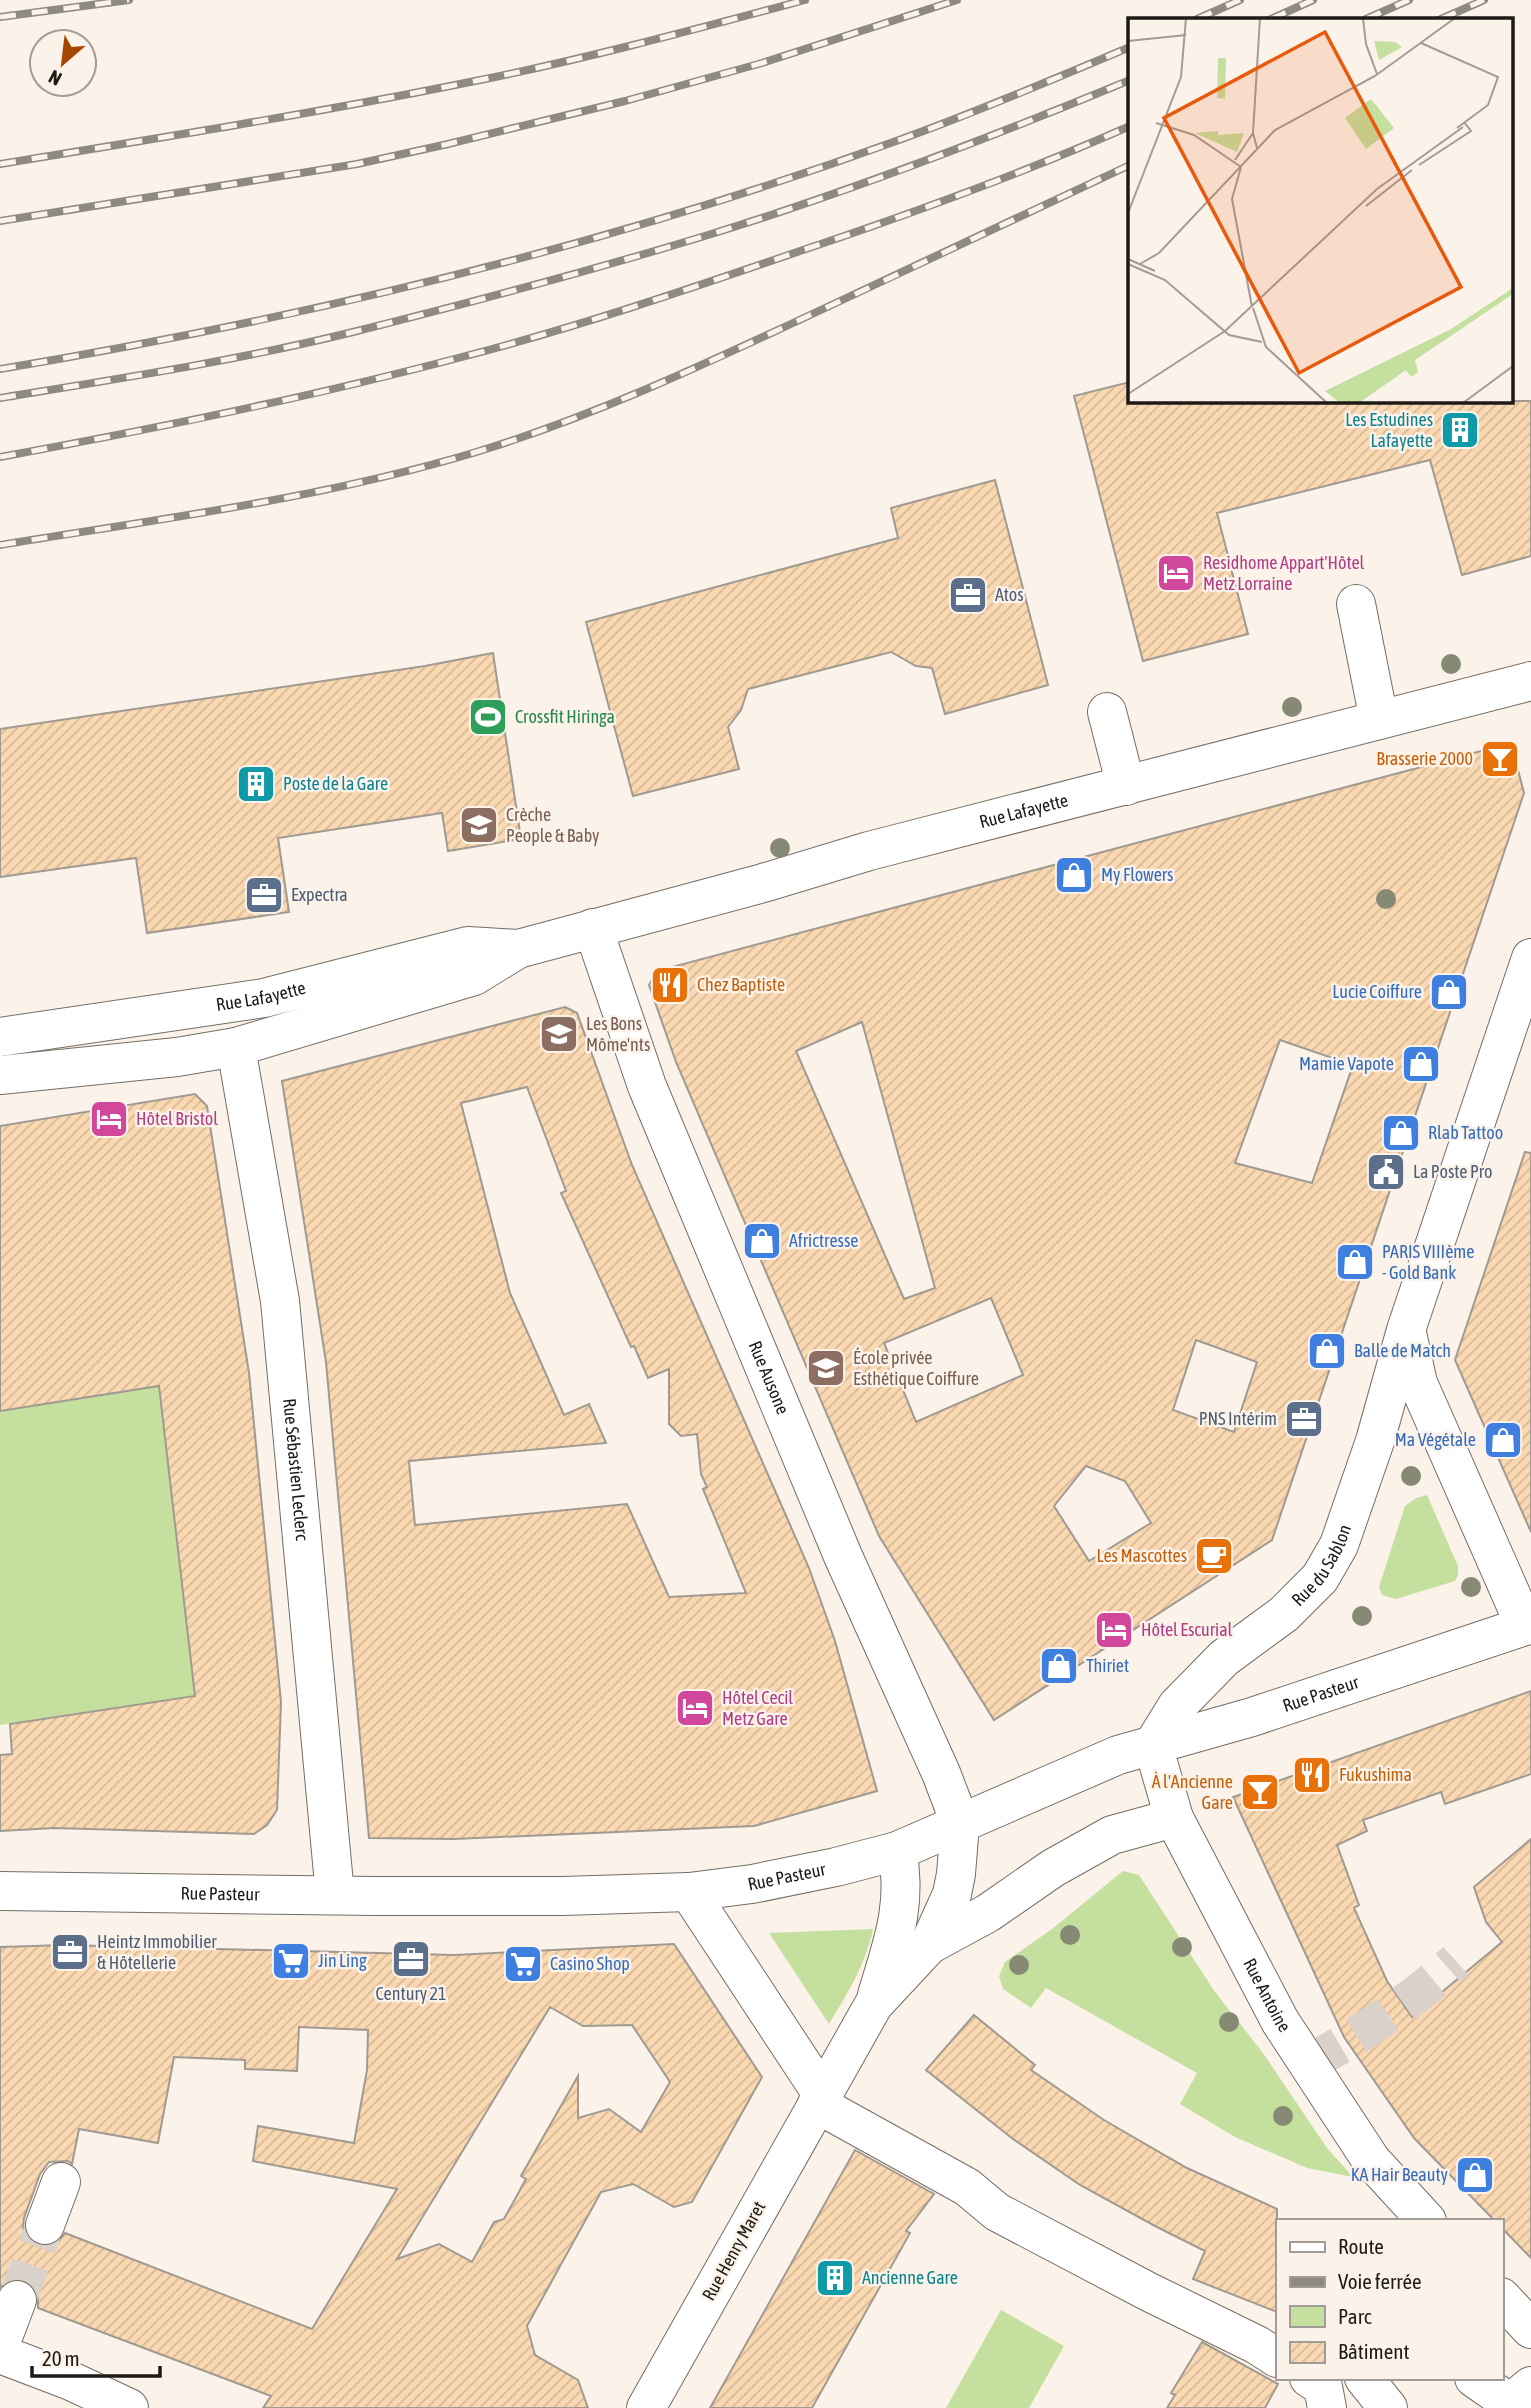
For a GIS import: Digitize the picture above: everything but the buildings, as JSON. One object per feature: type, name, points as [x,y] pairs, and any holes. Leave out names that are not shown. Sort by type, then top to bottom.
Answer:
[{"type":"street","points":[[1356,604],[1379,720]]},
{"type":"street","name":"Rue Lafayette","points":[[0,1075],[177,1057],[236,1047],[474,976],[518,949],[869,852],[1531,681]]},
{"type":"street","points":[[1107,712],[1126,786]]},
{"type":"street","name":"Rue Ausone","points":[[593,928],[648,1086],[843,1556],[941,1773],[957,1824]]},
{"type":"street","name":"Rue Lafayette","points":[[0,1037],[264,998],[468,946],[518,949]]},
{"type":"street","name":"Rue du Sablon","points":[[1153,1745],[1177,1706],[1224,1658],[1284,1614],[1320,1578],[1339,1545],[1375,1441],[1406,1330],[1531,958]]},
{"type":"street","points":[[236,1047],[246,1025],[264,998]]},
{"type":"street","name":"Rue Sébastien Leclerc","points":[[236,1047],[280,1301],[335,1895]]},
{"type":"street","name":"Rue Lafayette","points":[[0,1091],[84,1068]]},
{"type":"street","points":[[1406,1330],[1418,1383],[1528,1625]]},
{"type":"street","name":"Rue Pasteur","points":[[0,1891],[549,1896],[688,1892],[776,1879],[897,1851],[1118,1755],[1252,1717],[1528,1625]]},
{"type":"street","name":"Rue Antoine","points":[[1153,1745],[1174,1818],[1280,2021],[1371,2160],[1425,2219]]},
{"type":"street","points":[[929,1945],[988,1913],[1053,1868],[1112,1835],[1174,1818]]},
{"type":"street","name":"Rue Henry Maret","points":[[874,2004],[929,1945],[952,1894],[957,1874],[957,1824]]},
{"type":"street","name":"Rue Henry Maret","points":[[646,2408],[874,2004],[895,1937],[901,1904],[902,1878],[897,1851]]},
{"type":"street","points":[[688,1892],[820,2099],[967,2187],[997,2212],[1276,2357]]},
{"type":"street","points":[[45,2225],[61,2182]]},
{"type":"street","points":[[1503,2299],[1531,2329]]},
{"type":"street","points":[[0,2345],[17,2300]]},
{"type":"street","points":[[0,2354],[71,2381],[129,2408]]},
{"type":"street","points":[[1312,2380],[1323,2387],[1327,2408]]},
{"type":"street","points":[[1366,2380],[1388,2408]]},
{"type":"street","points":[[1478,2380],[1515,2399]]},
{"type":"green space","points":[[159,1386],[195,1696],[0,1725],[0,1411]]},
{"type":"green space","points":[[1427,1495],[1458,1566],[1458,1575],[1455,1581],[1396,1599],[1382,1595],[1379,1587],[1405,1506],[1416,1498]]},
{"type":"green space","points":[[1123,1871],[1139,1875],[1215,1992],[1263,2053],[1327,2148],[1353,2177],[1307,2168],[1235,2137],[1180,2104],[1197,2073],[1046,1988],[1031,2008],[1003,1989],[999,1976],[1005,1962],[1052,1929]]},
{"type":"green space","points":[[873,1929],[861,1967],[829,2024],[769,1933]]},
{"type":"green space","points":[[1001,2310],[1064,2346],[1029,2408],[946,2408]]},
{"type":"tunnel","points":[[1307,2064],[1385,2017],[1456,1961]]},
{"type":"tunnel","points":[[17,2300],[45,2225]]},
{"type":"railway","points":[[0,17],[129,0]]},
{"type":"railway","points":[[0,164],[475,81],[682,33],[805,0]]},
{"type":"railway","points":[[0,221],[357,164],[448,144],[625,101],[762,63],[957,0]]},
{"type":"railway","points":[[1199,18],[1240,0]]},
{"type":"railway","points":[[1273,18],[1313,0]]},
{"type":"railway","points":[[1368,18],[1409,0]]},
{"type":"railway","points":[[1443,18],[1484,0]]},
{"type":"railway","points":[[0,369],[229,327],[455,275],[567,246],[789,178],[899,140],[1128,48]]},
{"type":"railway","points":[[0,398],[175,369],[306,343],[574,274],[708,235],[868,182],[1128,81]]},
{"type":"railway","points":[[0,457],[287,400],[545,334],[886,222],[1009,176],[1128,127]]},
{"type":"railway","points":[[0,545],[298,495],[415,469],[516,439],[685,373],[1128,166]]},
{"type":"place","name":"Les Estudines Lafayette","points":[[1460,430]]},
{"type":"place","name":"Residhome Appart'Hôtel Metz Lorraine","points":[[1176,573]]},
{"type":"place","name":"Atos","points":[[968,595]]},
{"type":"place","name":"Crossfit Hiringa","points":[[488,717]]},
{"type":"place","name":"Brasserie 2000","points":[[1500,759]]},
{"type":"place","name":"Poste de la Gare","points":[[256,784]]},
{"type":"place","name":"Crèche People & Baby","points":[[479,825]]},
{"type":"place","name":"My Flowers","points":[[1074,875]]},
{"type":"place","name":"Expectra","points":[[264,895]]},
{"type":"place","name":"Chez Baptiste","points":[[670,985]]},
{"type":"place","name":"Lucie Coiffure","points":[[1449,992]]},
{"type":"place","name":"Les Bons Môme'nts","points":[[559,1034]]},
{"type":"place","name":"Mamie Vapote","points":[[1421,1064]]},
{"type":"place","name":"Hôtel Bristol","points":[[109,1119]]},
{"type":"place","name":"Rlab Tattoo","points":[[1401,1133]]},
{"type":"place","name":"La Poste Pro","points":[[1386,1172]]},
{"type":"place","name":"Africtresse","points":[[762,1241]]},
{"type":"place","name":"PARIS VIIIème - Gold Bank","points":[[1355,1262]]},
{"type":"place","name":"Balle de Match","points":[[1327,1351]]},
{"type":"place","name":"École privée Esthétique Coiffure","points":[[826,1368]]},
{"type":"place","name":"PNS Intérim","points":[[1304,1419]]},
{"type":"place","name":"Ma Végétale","points":[[1503,1440]]},
{"type":"place","name":"Les Mascottes","points":[[1214,1556]]},
{"type":"place","name":"Hôtel Escurial","points":[[1114,1630]]},
{"type":"place","name":"Thiriet","points":[[1059,1666]]},
{"type":"place","name":"Hôtel Cecil Metz Gare","points":[[695,1708]]},
{"type":"place","name":"Fukushima","points":[[1312,1775]]},
{"type":"place","name":"À l'Ancienne Gare","points":[[1260,1792]]},
{"type":"place","name":"Heintz Immobilier & Hôtellerie","points":[[70,1952]]},
{"type":"place","name":"Century 21","points":[[411,1959]]},
{"type":"place","name":"Jin Ling","points":[[291,1961]]},
{"type":"place","name":"Casino Shop","points":[[523,1964]]},
{"type":"place","name":"KA Hair Beauty","points":[[1475,2175]]},
{"type":"place","name":"Ancienne Gare","points":[[835,2278]]}]
